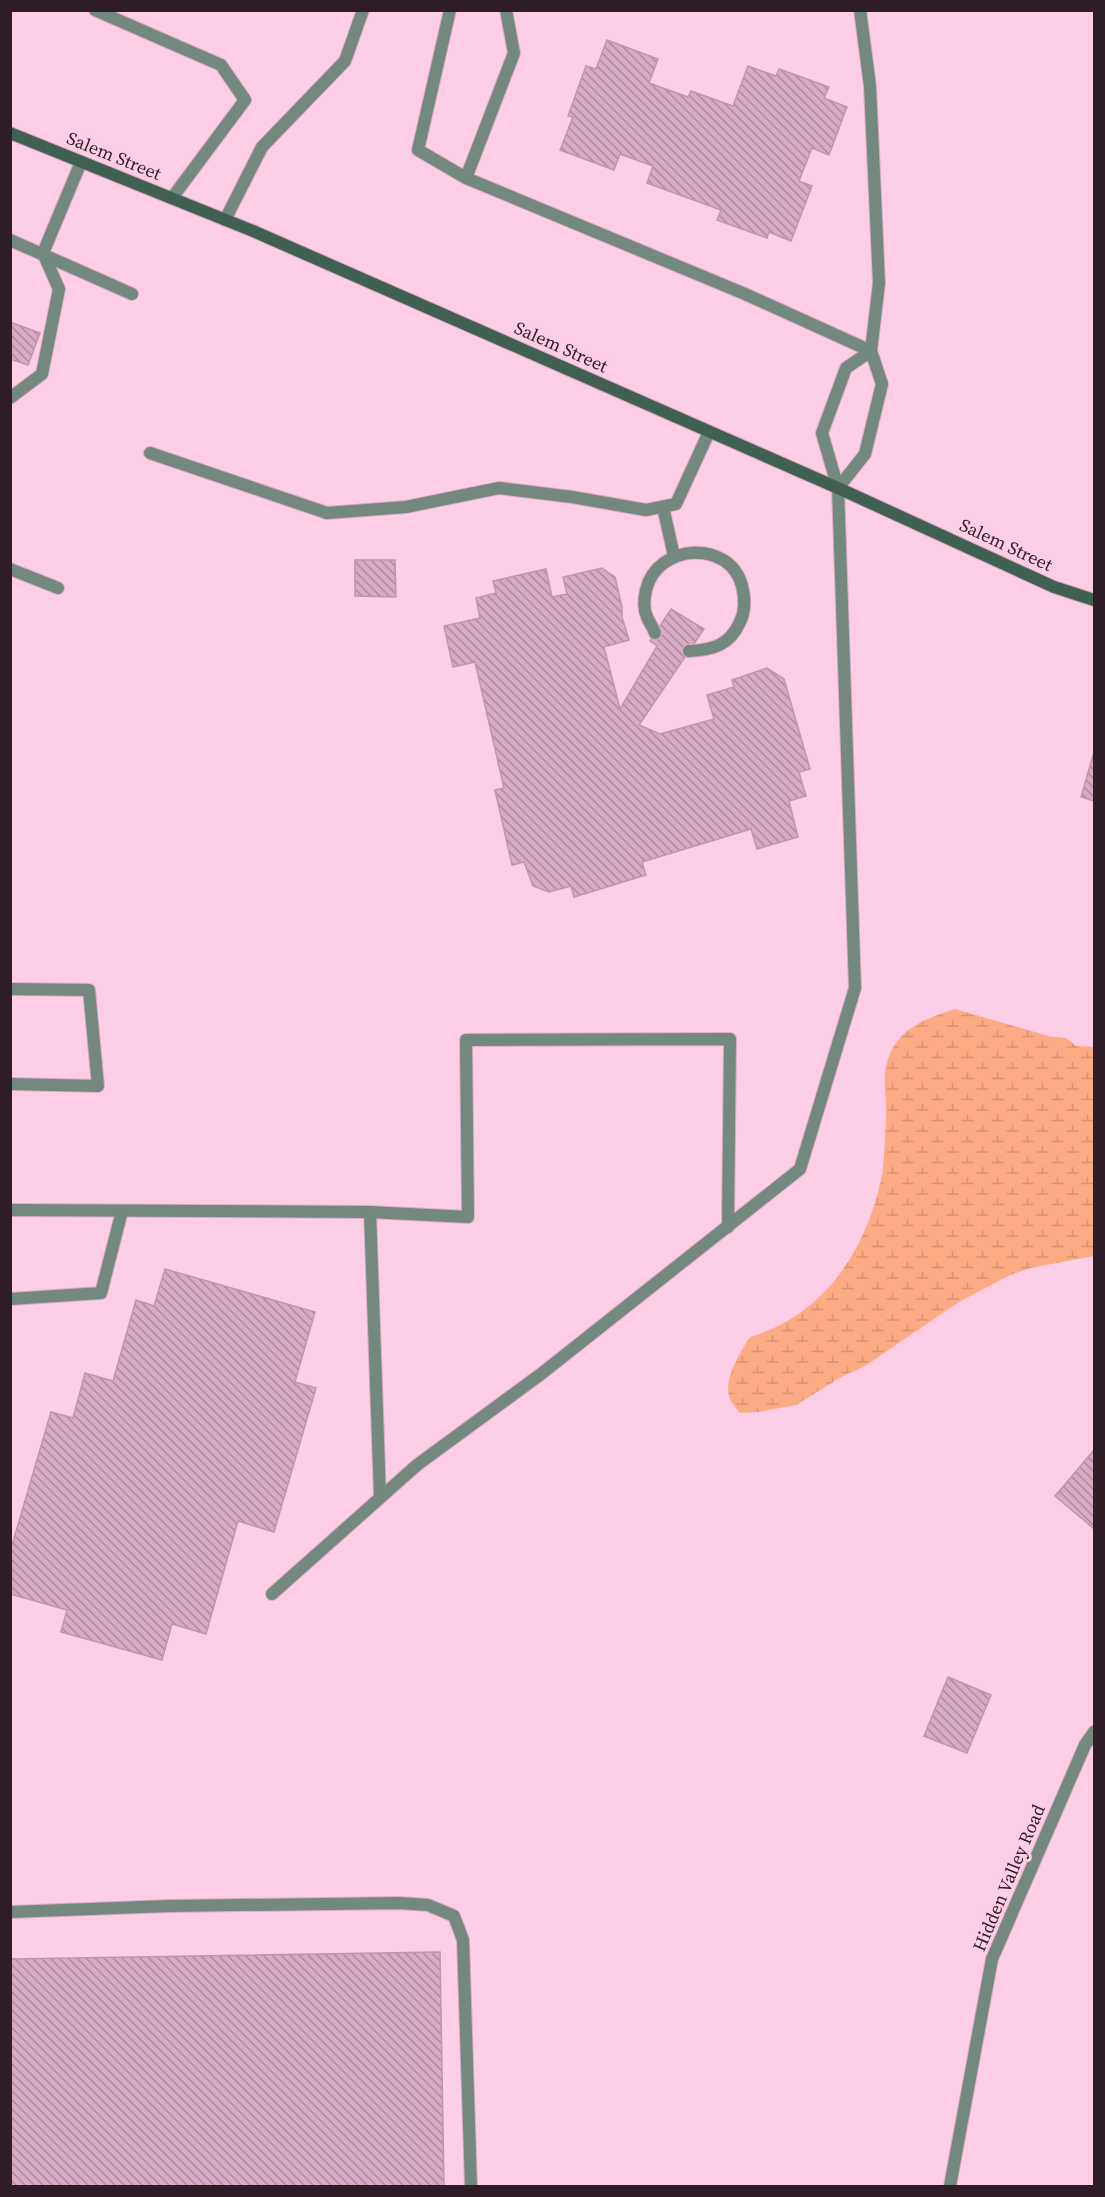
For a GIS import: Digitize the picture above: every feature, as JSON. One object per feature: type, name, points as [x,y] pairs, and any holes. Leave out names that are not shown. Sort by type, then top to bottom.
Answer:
[{"type":"main road","name":"Salem Street","points":[[10,133],[225,220],[838,488],[1054,587],[1095,600]]},
{"type":"street","points":[[95,10],[221,65],[245,100],[172,198]]},
{"type":"street","points":[[225,220],[262,147],[345,62],[363,10]]},
{"type":"street","points":[[450,10],[418,150],[466,178],[745,294],[871,351]]},
{"type":"street","points":[[466,178],[514,53],[506,10]]},
{"type":"street","points":[[838,488],[865,454],[882,384],[871,351],[879,283],[870,86],[860,10]]},
{"type":"street","points":[[10,398],[42,374],[59,289],[43,253],[81,162]]},
{"type":"street","points":[[10,240],[132,294]]},
{"type":"street","points":[[272,1594],[417,1465],[541,1374],[800,1169],[855,988],[838,488],[822,433],[846,368],[871,351]]},
{"type":"street","points":[[150,453],[327,513],[406,507],[499,488],[572,497],[646,510],[676,504],[709,432]]},
{"type":"street","points":[[663,507],[674,556]]},
{"type":"street","points":[[655,633],[646,615],[644,599],[648,583],[656,569],[674,556],[684,553],[701,552],[717,557],[731,568],[741,582],[745,599],[743,615],[736,631],[724,643],[709,650],[689,651]]},
{"type":"street","points":[[10,569],[58,588]]},
{"type":"street","points":[[10,989],[89,990],[98,1086],[10,1084]]},
{"type":"street","points":[[10,1210],[370,1212],[468,1217],[466,1040],[730,1039],[728,1227]]},
{"type":"street","points":[[10,1299],[101,1293],[122,1211]]},
{"type":"street","points":[[370,1212],[380,1497]]},
{"type":"street","name":"Hidden Valley Road","points":[[950,2187],[992,1959],[1085,1745],[1095,1731]]},
{"type":"street","points":[[10,1912],[169,1906],[399,1903],[428,1905],[454,1916],[463,1940],[471,2187]]},
{"type":"green space","points":[[955,1009],[1052,1037],[1066,1038],[1076,1046],[1094,1047],[1094,1256],[1030,1268],[1008,1276],[959,1302],[865,1366],[843,1376],[796,1405],[740,1413],[731,1401],[728,1385],[733,1368],[750,1337],[776,1327],[820,1297],[852,1256],[864,1232],[881,1180],[886,1113],[885,1071],[890,1054],[901,1037],[917,1024]]},
{"type":"building","points":[[607,40],[658,59],[649,83],[688,97],[691,91],[733,106],[748,66],[776,76],[779,69],[829,87],[824,98],[847,107],[829,155],[812,148],[799,181],[812,186],[791,241],[769,232],[767,238],[717,220],[721,210],[647,183],[653,166],[620,154],[614,170],[560,150],[573,117],[568,116],[586,66],[596,69]]},
{"type":"building","points":[[10,322],[40,333],[28,365],[10,359]]},
{"type":"building","points":[[355,560],[395,560],[396,597],[355,596]]},
{"type":"building","points":[[602,568],[615,577],[622,617],[629,640],[604,647],[620,709],[657,646],[650,641],[671,609],[704,629],[639,725],[660,734],[714,719],[707,695],[734,687],[732,680],[767,668],[784,679],[810,769],[799,772],[806,796],[789,801],[798,837],[757,849],[751,829],[642,862],[646,875],[574,897],[571,886],[549,892],[533,886],[524,862],[512,865],[495,790],[504,788],[475,662],[453,667],[444,626],[480,618],[476,598],[496,593],[493,581],[546,569],[552,597],[567,594],[563,577]]},
{"type":"building","points":[[1094,752],[1094,801],[1081,797]]},
{"type":"building","points":[[165,1269],[315,1312],[295,1382],[316,1388],[274,1532],[238,1521],[206,1634],[172,1624],[162,1660],[61,1632],[67,1610],[10,1594],[10,1552],[51,1412],[73,1418],[85,1373],[113,1381],[136,1300],[154,1306]]},
{"type":"building","points":[[1094,1450],[1094,1526],[1093,1528],[1055,1496]]},
{"type":"building","points":[[948,1677],[991,1695],[967,1753],[924,1736]]},
{"type":"building","points":[[440,1952],[444,2186],[10,2186],[10,1959]]}]
